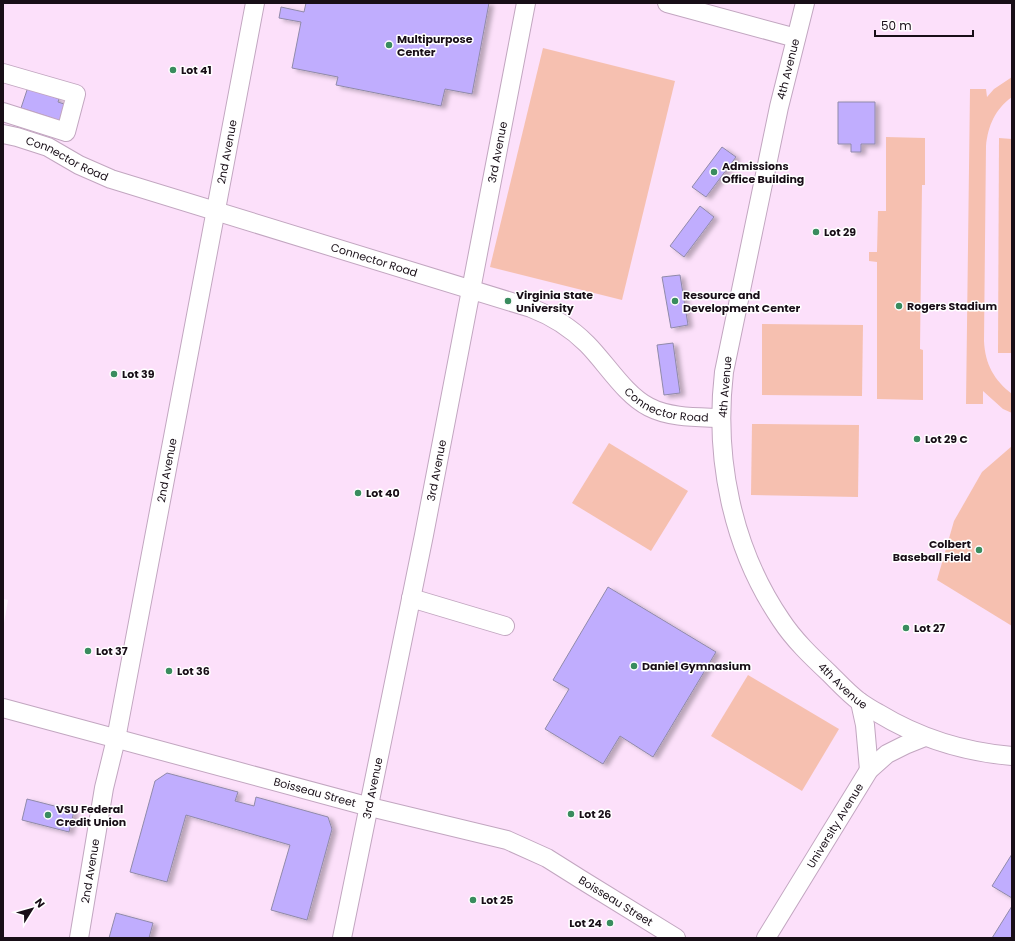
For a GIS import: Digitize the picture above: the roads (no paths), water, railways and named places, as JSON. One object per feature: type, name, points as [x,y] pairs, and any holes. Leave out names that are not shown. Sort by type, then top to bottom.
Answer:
[{"type":"street","name":"2nd Avenue","points":[[79,938],[104,788],[116,739],[255,3]]},
{"type":"street","name":"3rd Avenue","points":[[342,938],[370,807],[472,289],[526,3]]},
{"type":"street","points":[[667,3],[796,38]]},
{"type":"street","name":"4th Avenue","points":[[805,3],[776,120],[723,378],[721,418],[726,478],[740,538],[759,583],[781,621],[813,658],[860,702],[888,719],[925,737],[968,750],[1012,756]]},
{"type":"street","points":[[3,73],[76,94],[66,132],[3,112]]},
{"type":"street","name":"Connector Road","points":[[3,134],[48,147],[79,165],[111,179],[472,289],[549,315],[562,323],[588,344],[634,396],[648,407],[665,413],[683,416],[721,418]]},
{"type":"street","points":[[411,598],[505,626]]},
{"type":"street","points":[[860,702],[865,725],[869,770]]},
{"type":"street","name":"Boisseau Street","points":[[3,708],[370,807],[507,840],[547,858],[676,938]]},
{"type":"street","name":"University Avenue","points":[[766,938],[869,770],[888,754],[925,737]]},
{"type":"place","name":"Multipurpose Center","points":[[389,45]]},
{"type":"place","name":"Lot 41","points":[[173,70]]},
{"type":"place","name":"Admissions Office Building","points":[[714,172]]},
{"type":"place","name":"Lot 29","points":[[816,232]]},
{"type":"place","name":"Virginia State University","points":[[508,301]]},
{"type":"place","name":"Resource and Development Center","points":[[675,301]]},
{"type":"place","name":"Rogers Stadium","points":[[899,306]]},
{"type":"place","name":"Lot 39","points":[[114,374]]},
{"type":"place","name":"Lot 29 C","points":[[917,439]]},
{"type":"place","name":"Lot 40","points":[[358,493]]},
{"type":"place","name":"Colbert Baseball Field","points":[[979,550]]},
{"type":"place","name":"Lot 27","points":[[906,628]]},
{"type":"place","name":"Lot 37","points":[[88,651]]},
{"type":"place","name":"Daniel Gymnasium","points":[[634,666]]},
{"type":"place","name":"Lot 36","points":[[169,671]]},
{"type":"place","name":"Lot 26","points":[[571,814]]},
{"type":"place","name":"VSU Federal Credit Union","points":[[48,815]]},
{"type":"place","name":"Lot 25","points":[[473,900]]},
{"type":"place","name":"Lot 24","points":[[610,923]]}]
